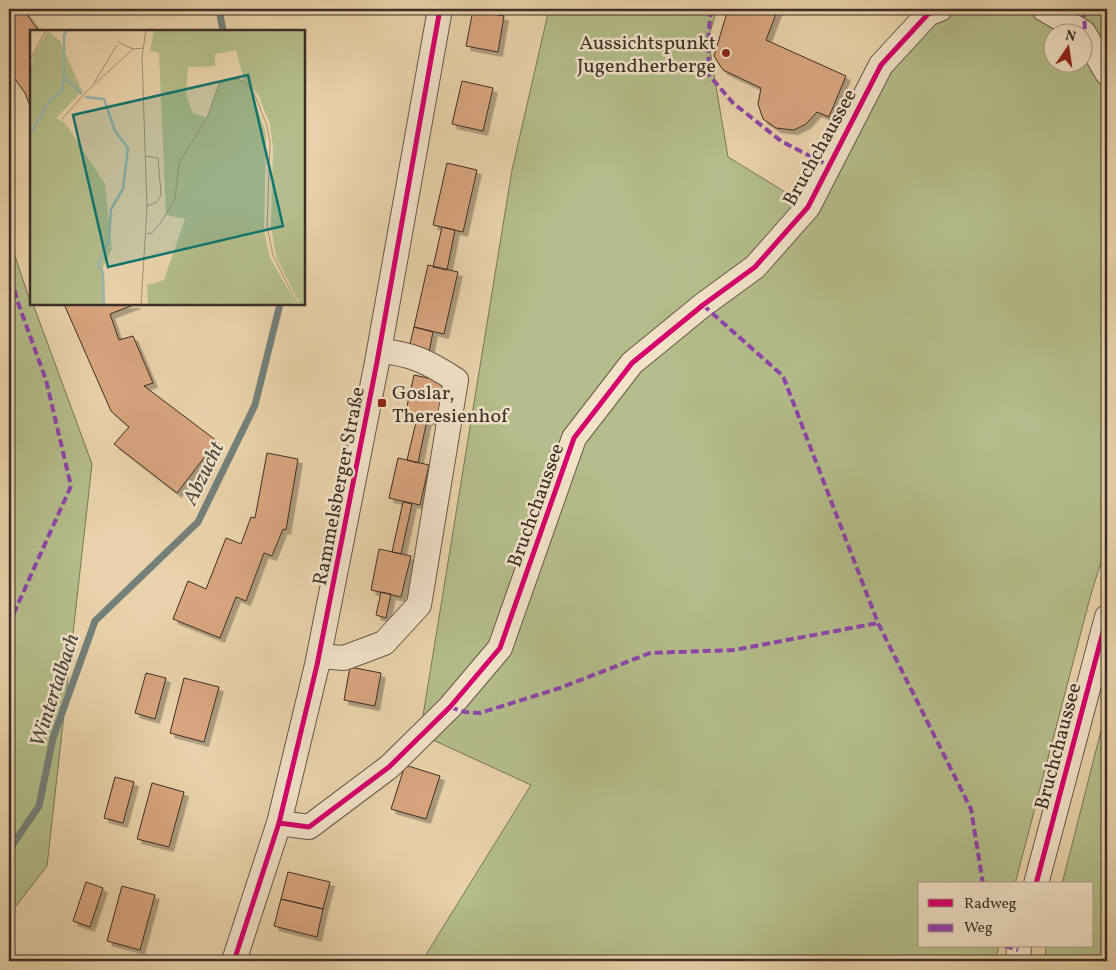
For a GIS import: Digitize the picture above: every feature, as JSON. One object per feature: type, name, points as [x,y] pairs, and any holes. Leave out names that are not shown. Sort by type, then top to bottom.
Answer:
[{"type":"street","name":"Rammelsberger Straße","points":[[234,961],[279,823],[319,656],[379,351],[440,9]]},
{"type":"street","name":"Bruchchaussee","points":[[279,823],[309,827],[389,766],[450,707],[500,648],[574,438],[632,363],[755,267],[808,207],[881,65],[928,14],[940,9]]},
{"type":"street","points":[[1044,9],[1065,22]]},
{"type":"street","points":[[1094,51],[1107,73]]},
{"type":"street","points":[[319,656],[344,658],[384,643],[419,605],[456,380],[435,366],[404,353],[379,351]]},
{"type":"street","name":"Bruchchaussee","points":[[1037,882],[1107,617]]},
{"type":"street","points":[[1018,961],[1019,948]]},
{"type":"green space","points":[[549,9],[717,9],[708,39],[728,157],[808,206],[881,65],[940,9],[1044,9],[1066,22],[1044,22],[1044,72],[1094,72],[1094,22],[1084,22],[1084,9],[1107,9],[1107,543],[1091,594],[1016,882],[918,882],[918,948],[998,948],[995,961],[422,961],[531,785],[420,734],[512,170]]},
{"type":"green space","points":[[9,238],[30,305],[33,305],[92,464],[47,866],[9,915]]},
{"type":"green space","points":[[1107,707],[1107,961],[1045,961],[1046,948],[1094,948],[1094,882],[1063,882]]},
{"type":"building","points":[[9,9],[23,9],[38,30],[30,30],[30,106],[25,93],[9,71]]},
{"type":"building","points":[[728,9],[778,9],[766,40],[846,76],[829,117],[817,112],[806,124],[794,130],[776,128],[763,119],[758,104],[761,88],[723,70],[714,56]]},
{"type":"building","points":[[473,10],[504,16],[498,52],[466,46]]},
{"type":"building","points":[[462,81],[493,88],[483,131],[452,124]]},
{"type":"building","points":[[447,163],[477,170],[463,232],[433,225]]},
{"type":"building","points":[[442,227],[455,230],[447,270],[433,267]]},
{"type":"building","points":[[428,265],[458,272],[444,334],[414,327]]},
{"type":"building","points":[[64,305],[133,305],[110,314],[119,340],[133,336],[153,383],[144,386],[217,441],[177,493],[114,444],[129,427],[111,411]]},
{"type":"building","points":[[414,327],[433,332],[429,352],[409,348]]},
{"type":"building","points":[[414,375],[445,382],[436,422],[405,415]]},
{"type":"building","points":[[417,418],[427,420],[418,463],[407,460]]},
{"type":"building","points":[[267,453],[298,459],[286,530],[283,529],[272,556],[264,553],[246,601],[236,597],[220,638],[173,619],[188,581],[206,589],[226,538],[241,544],[251,517],[255,518]]},
{"type":"building","points":[[398,458],[429,465],[420,505],[389,498]]},
{"type":"building","points":[[403,502],[412,504],[401,554],[392,552]]},
{"type":"building","points":[[379,549],[411,556],[401,597],[371,590]]},
{"type":"building","points":[[381,592],[391,594],[386,618],[376,615]]},
{"type":"building","points":[[350,667],[381,673],[375,706],[344,700]]},
{"type":"building","points":[[146,673],[166,678],[155,719],[135,713]]},
{"type":"building","points":[[184,678],[219,687],[204,742],[170,733]]},
{"type":"building","points":[[405,765],[440,776],[426,819],[391,809]]},
{"type":"building","points":[[115,777],[134,782],[123,823],[104,818]]},
{"type":"building","points":[[152,783],[184,792],[169,847],[137,839]]},
{"type":"building","points":[[288,872],[330,882],[323,909],[281,899]]},
{"type":"building","points":[[86,882],[103,888],[90,927],[73,921]]},
{"type":"building","points":[[122,886],[155,895],[140,950],[107,941]]},
{"type":"building","points":[[281,899],[323,909],[317,937],[274,926]]},
{"type":"waterway","name":"Abzucht","points":[[219,9],[223,30]]},
{"type":"waterway","name":"Abzucht","points":[[9,850],[39,806],[53,738],[95,621],[198,522],[255,405],[280,305]]},
{"type":"marked path","points":[[711,9],[708,40],[709,75],[733,103],[781,141],[829,166]]},
{"type":"marked path","points":[[1084,9],[1085,22]]},
{"type":"marked path","points":[[9,267],[17,300],[46,380],[71,486],[9,624]]},
{"type":"marked path","points":[[703,305],[783,376],[878,623],[971,809],[983,882]]},
{"type":"marked path","points":[[450,707],[465,712],[480,713],[560,688],[650,653],[734,650],[878,623]]},
{"type":"marked path","points":[[1012,948],[1018,950]]},
{"type":"cycle path","points":[[234,961],[279,823],[317,665],[377,362],[440,9]]},
{"type":"cycle path","points":[[279,823],[309,827],[389,767],[450,707],[500,648],[574,438],[632,363],[703,305],[755,267],[808,207],[881,65],[928,14],[940,9]]},
{"type":"cycle path","points":[[1037,882],[1107,617]]},
{"type":"place","name":"Aussichtspunkt Jugendherberge","points":[[726,53]]},
{"type":"place","name":"Goslar, Theresienhof","points":[[382,403]]},
{"type":"water label","name":"Wintertalbach","points":[[54,690]]}]
